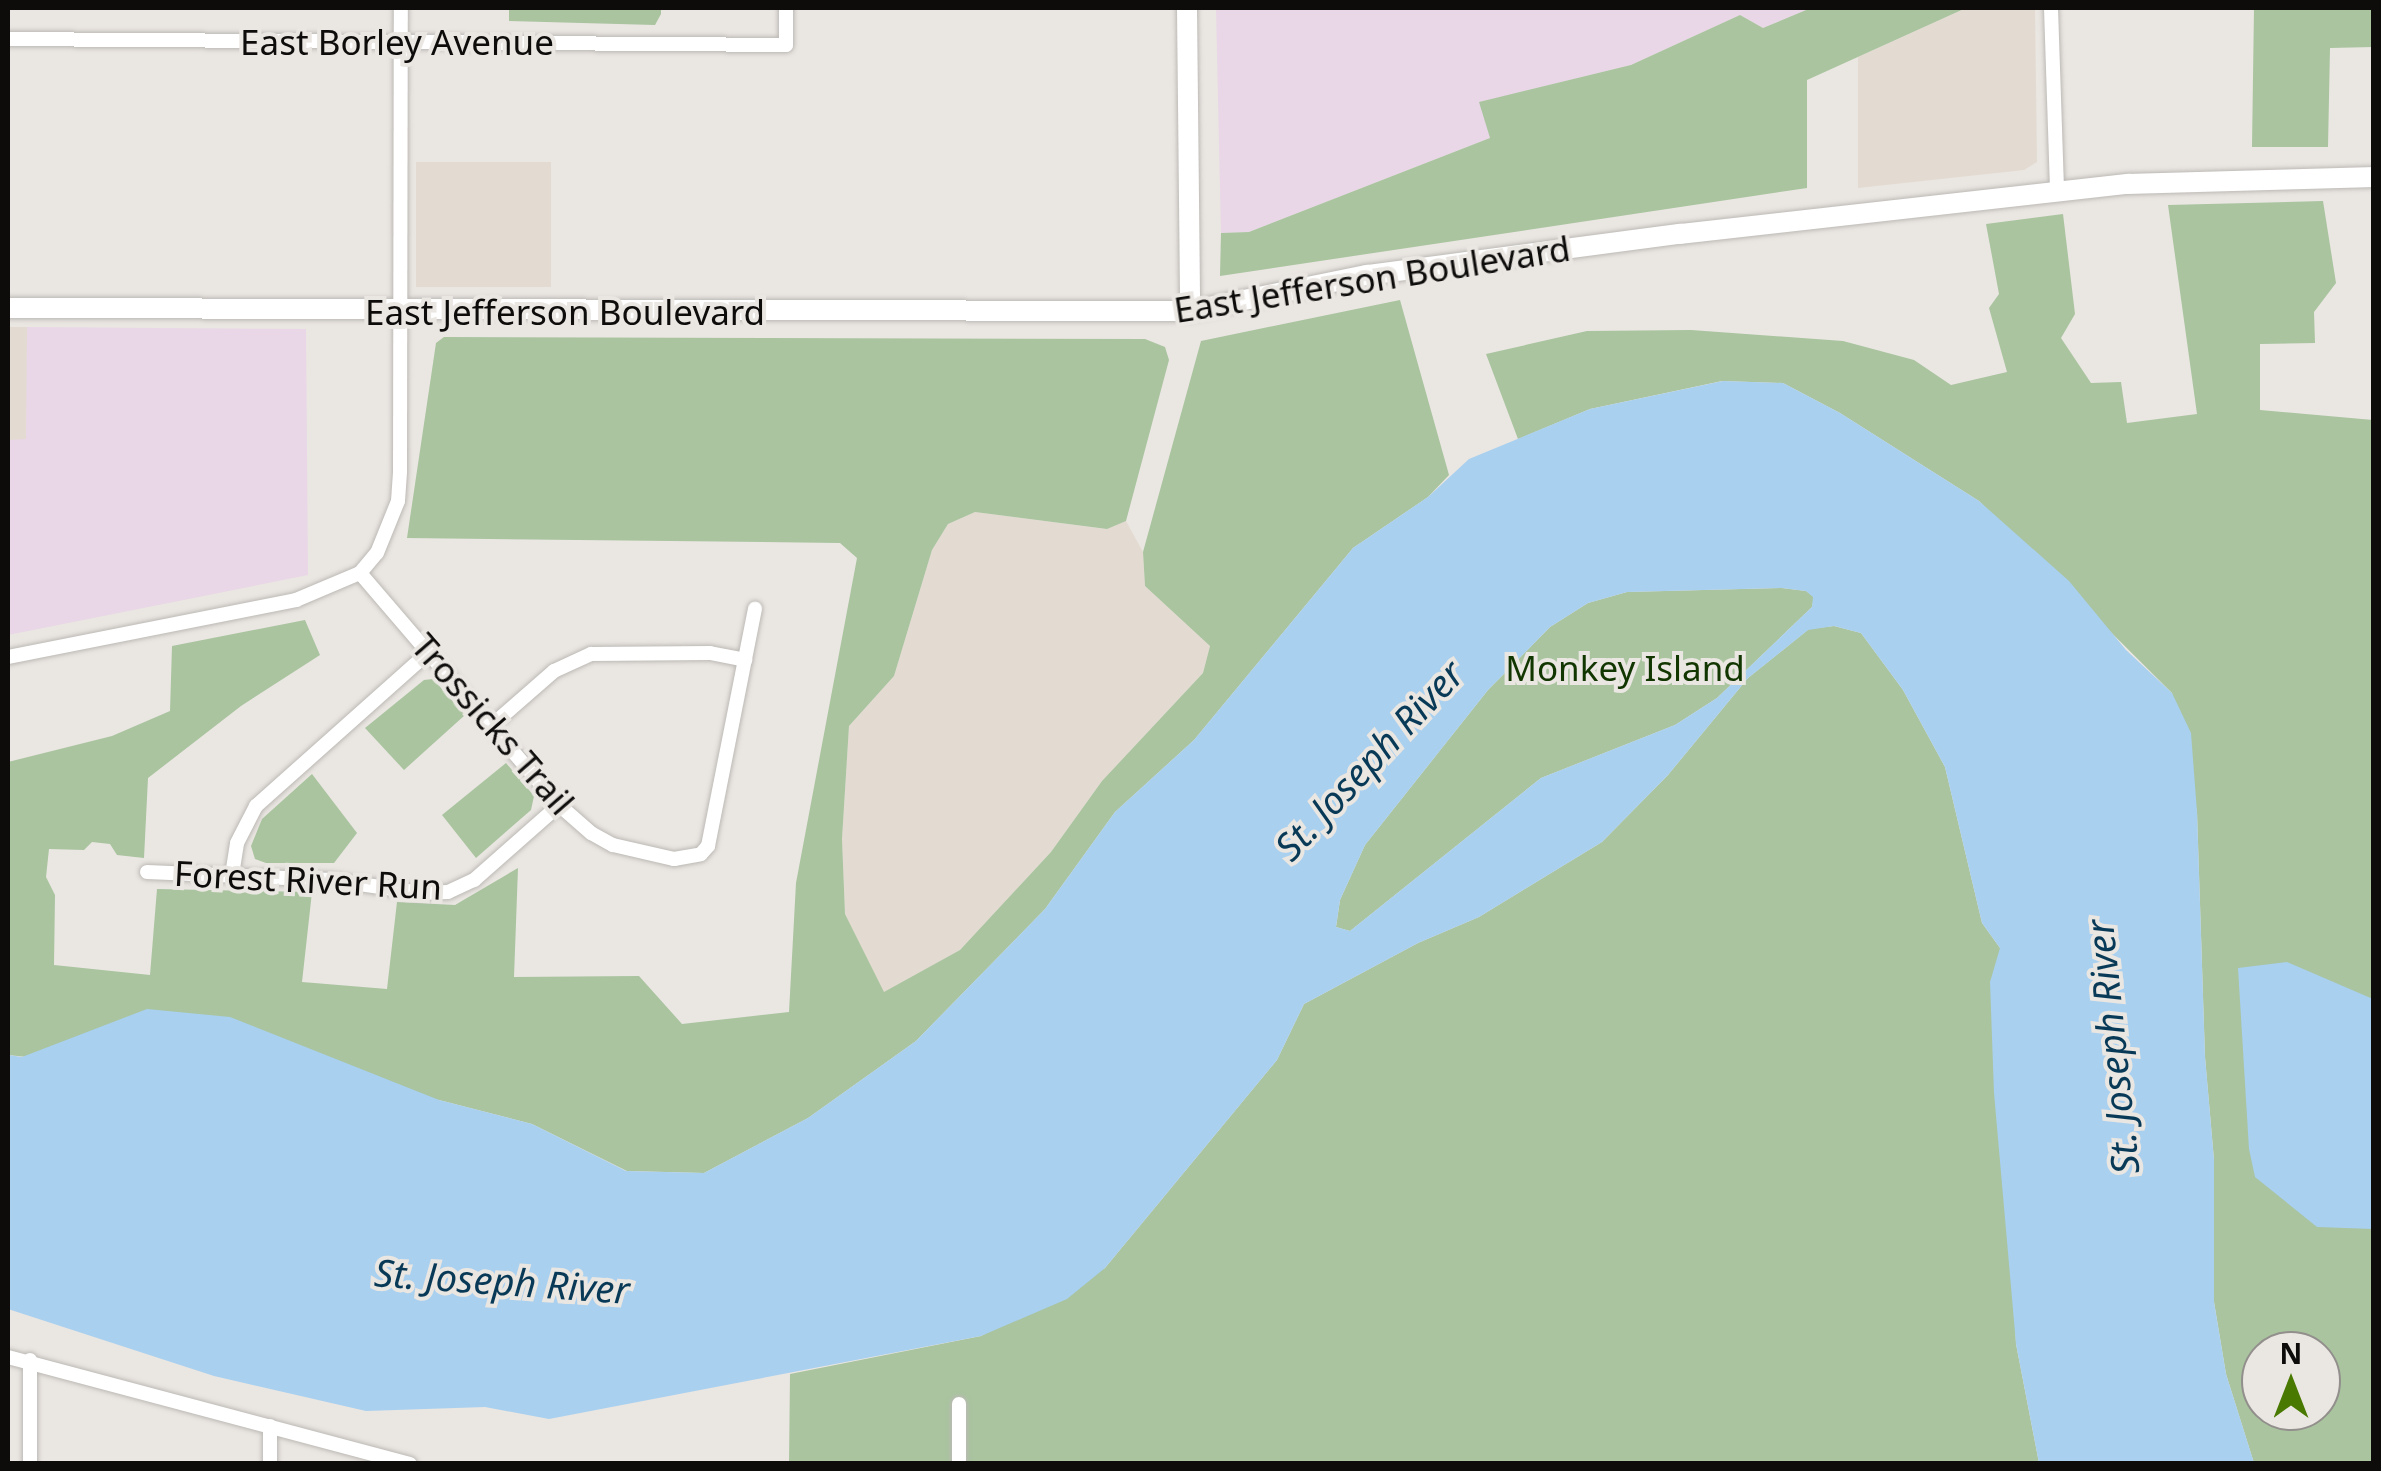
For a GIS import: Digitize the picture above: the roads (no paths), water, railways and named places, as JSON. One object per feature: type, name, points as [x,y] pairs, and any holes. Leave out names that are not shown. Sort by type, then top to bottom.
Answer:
[{"type":"street","points":[[8,657],[296,600],[360,572],[377,553],[398,501],[404,311],[400,8]]},
{"type":"street","name":"East Borley Avenue","points":[[8,39],[786,45],[786,8]]},
{"type":"street","points":[[1187,8],[1190,311]]},
{"type":"street","points":[[2051,8],[2057,192]]},
{"type":"street","name":"East Jefferson Boulevard","points":[[8,308],[1190,311],[1368,276],[1524,253],[2057,192],[2176,181],[2374,178]]},
{"type":"street","name":"Trossicks Trail","points":[[360,572],[559,804],[591,834],[613,844],[674,858],[701,854],[713,828],[745,660]]},
{"type":"street","points":[[492,726],[554,671],[590,654],[710,652],[745,660],[755,609]]},
{"type":"street","points":[[232,876],[237,843],[256,806],[428,652]]},
{"type":"street","name":"Forest River Run","points":[[147,872],[332,880],[420,893],[448,892],[474,880],[559,804]]},
{"type":"street","points":[[8,1357],[410,1464]]},
{"type":"street","points":[[30,1360],[30,1464]]},
{"type":"street","points":[[959,1404],[959,1464]]},
{"type":"street","points":[[270,1426],[270,1464]]},
{"type":"water","name":"St. Joseph River","points":[[1723,381],[1783,383],[1840,413],[1979,501],[2069,581],[2126,650],[2172,693],[2191,733],[2197,812],[2205,1057],[2214,1160],[2214,1302],[2226,1374],[2254,1463],[2039,1463],[2016,1344],[1994,1093],[1990,982],[2000,948],[1982,923],[1945,767],[1903,690],[1861,633],[1834,626],[1808,630],[1748,678],[1668,775],[1602,842],[1479,917],[1418,943],[1304,1004],[1277,1060],[1105,1268],[1067,1299],[981,1336],[549,1419],[485,1407],[366,1411],[214,1376],[8,1309],[8,1055],[22,1057],[147,1009],[230,1017],[439,1100],[532,1124],[626,1171],[704,1173],[808,1118],[916,1041],[1045,909],[1115,812],[1194,740],[1353,548],[1428,497],[1469,459],[1590,409]],"holes":[[[1782,588],[1806,591],[1813,597],[1812,607],[1717,698],[1675,725],[1541,778],[1350,931],[1336,927],[1340,900],[1365,845],[1488,690],[1550,627],[1588,603],[1627,592]]]},
{"type":"water","points":[[2287,962],[2373,999],[2373,1229],[2317,1227],[2255,1177],[2249,1149],[2238,968]]},
{"type":"park label","name":"Monkey Island","points":[[1625,668]]}]
